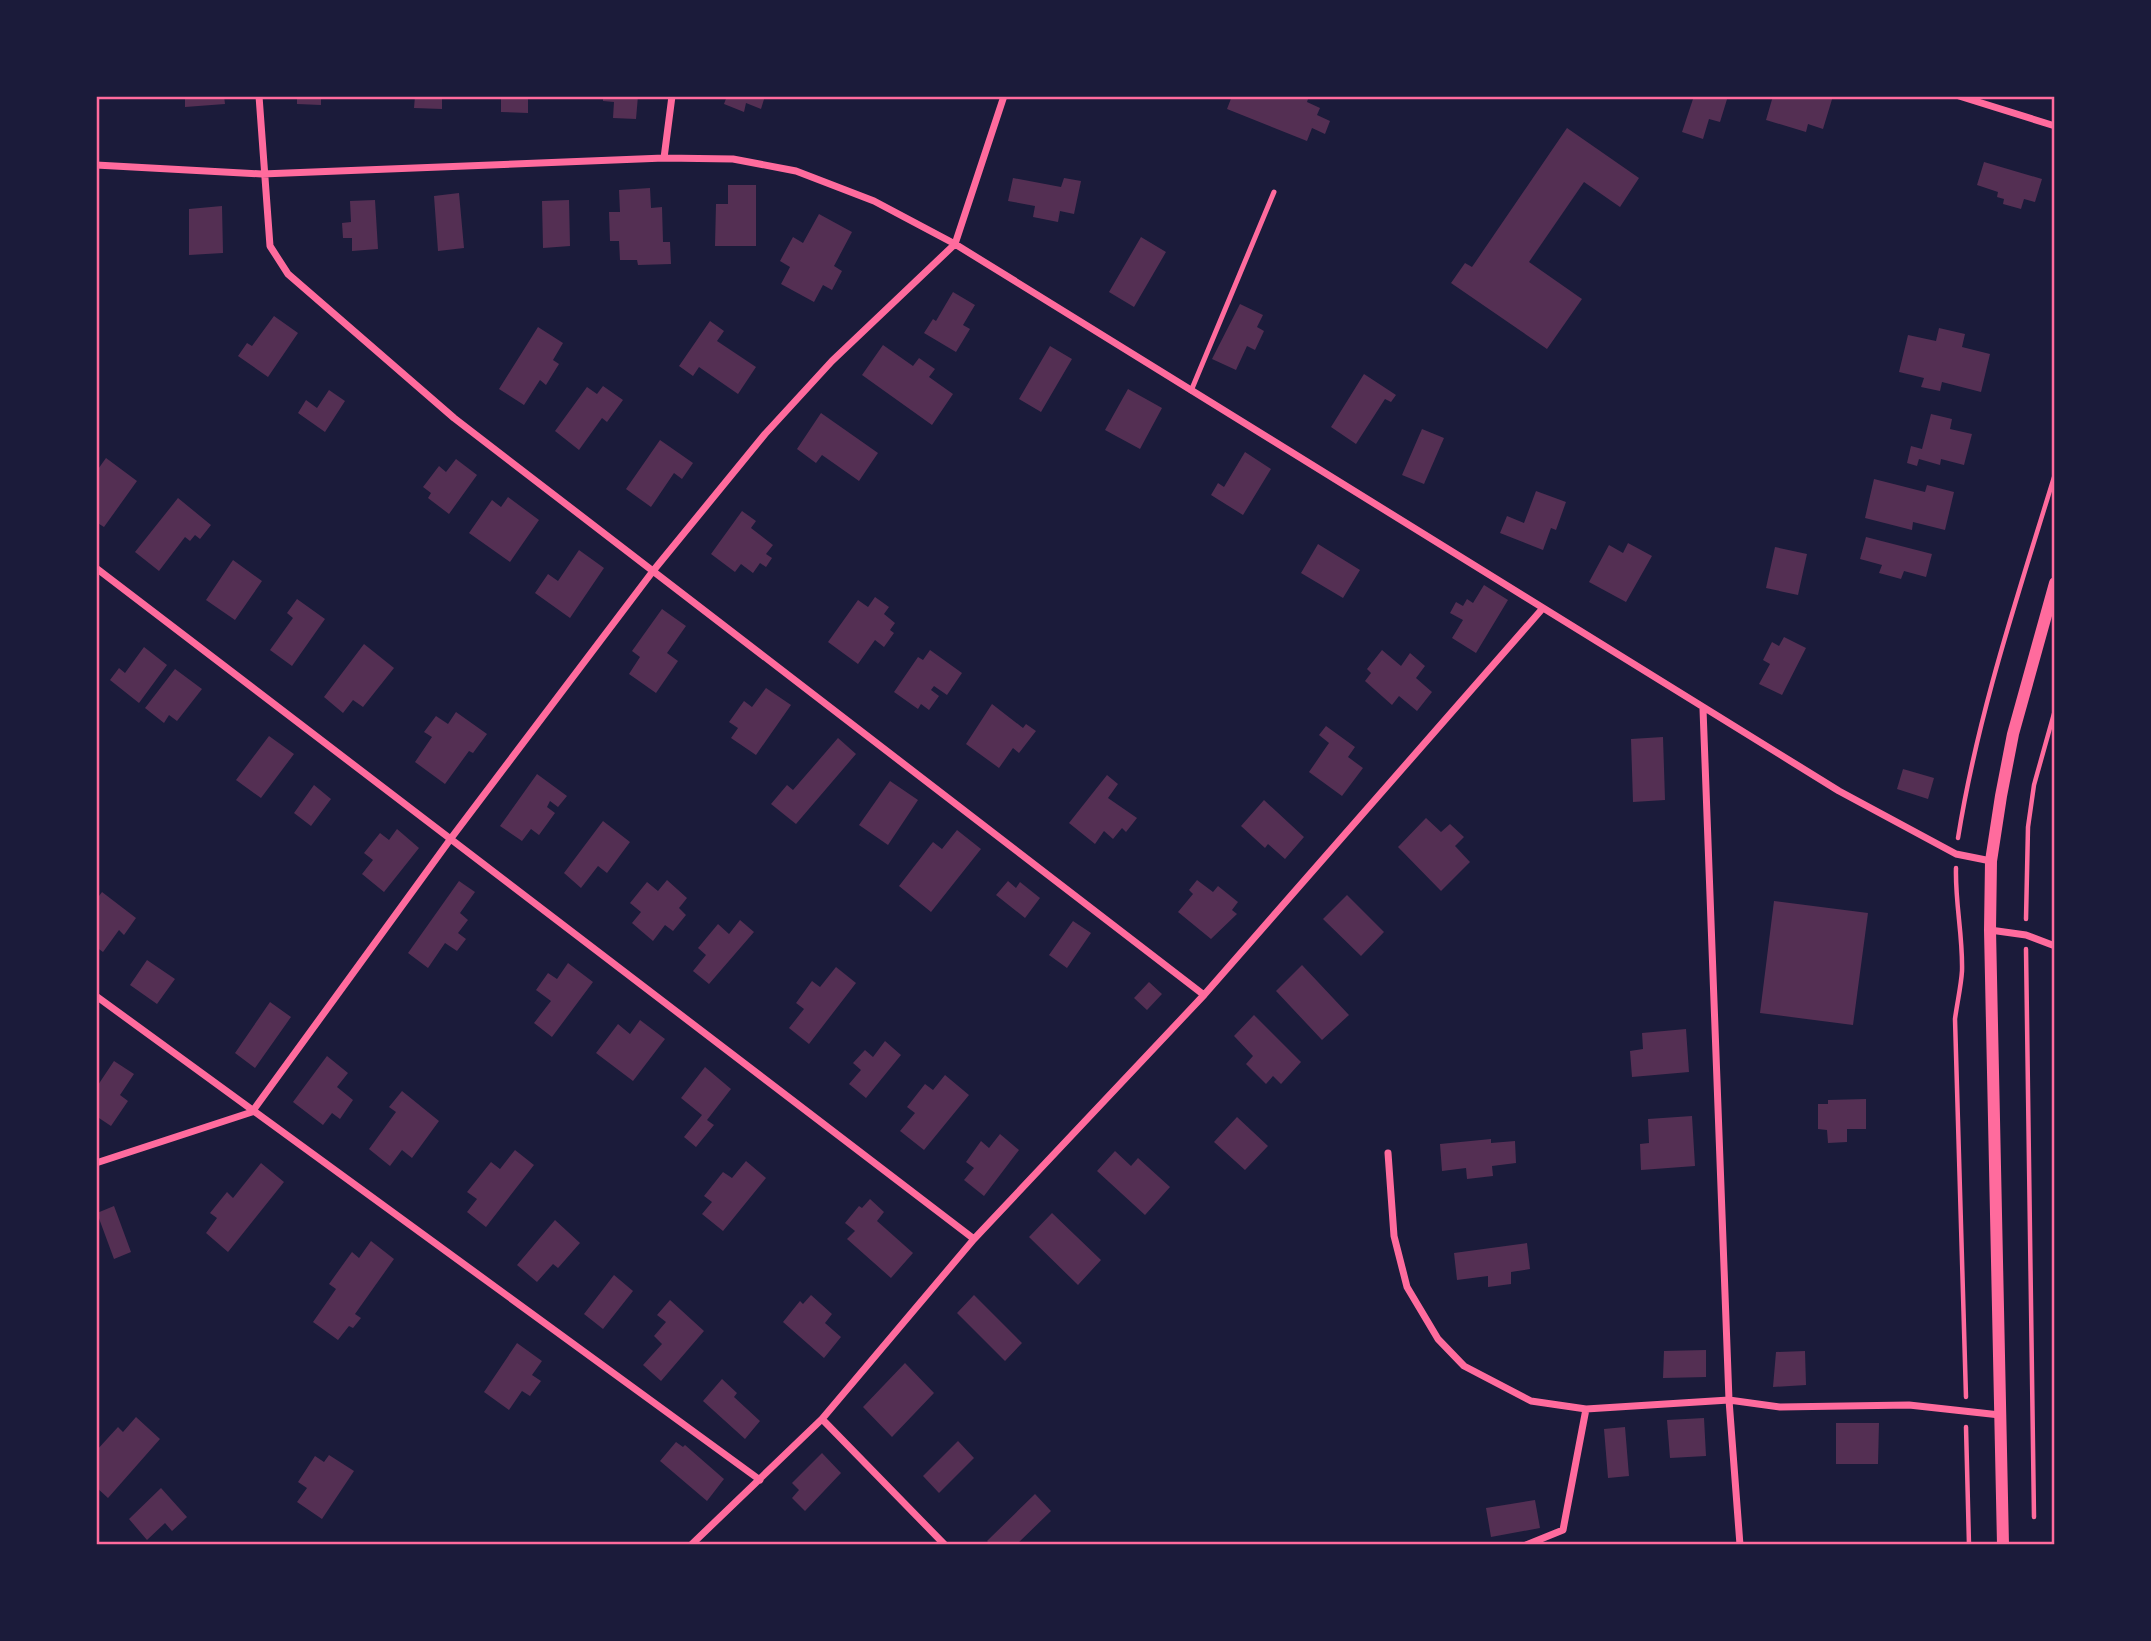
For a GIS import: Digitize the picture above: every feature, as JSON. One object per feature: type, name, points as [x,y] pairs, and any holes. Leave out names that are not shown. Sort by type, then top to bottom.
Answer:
[{"type":"street","points":[[259,96],[262,174],[270,246],[288,274],[454,418],[1204,995]]},
{"type":"street","points":[[664,158],[672,96]]},
{"type":"street","points":[[96,1163],[252,1112],[452,838],[653,571],[765,435],[823,370],[955,244],[1004,96]]},
{"type":"street","points":[[1959,96],[2055,127]]},
{"type":"street","points":[[96,165],[262,174],[664,158],[733,159],[796,171],[874,201],[955,244],[1703,709],[1850,797],[1956,854],[1991,861]]},
{"type":"street","points":[[96,568],[974,1240]]},
{"type":"street","points":[[2003,1545],[1990,930],[1991,861],[2012,734],[2055,583]]},
{"type":"street","points":[[691,1545],[822,1419],[974,1240],[1204,995],[1544,608]]},
{"type":"street","points":[[1703,709],[1729,1400],[1740,1545]]},
{"type":"street","points":[[1990,930],[2026,935],[2055,946]]},
{"type":"street","points":[[96,996],[760,1480]]},
{"type":"street","points":[[1388,1153],[1394,1236],[1407,1287],[1437,1339],[1464,1366],[1531,1401],[1586,1409],[1729,1400],[1780,1406],[1909,1405],[2000,1415]]},
{"type":"street","points":[[1526,1545],[1563,1530],[1586,1409]]},
{"type":"street","points":[[822,1419],[945,1545]]},
{"type":"lane","points":[[1191,391],[1274,191]]},
{"type":"path","points":[[1969,1545],[1955,1019],[1962,972],[1960,929],[1955,908],[1956,854],[1970,767],[1988,694],[2055,474]]},
{"type":"path","points":[[2034,1517],[2026,935],[2028,827],[2034,785],[2055,710]]},
{"type":"building","points":[[185,96],[224,96],[225,104],[185,107]]},
{"type":"building","points":[[297,96],[321,96],[321,105],[297,104]]},
{"type":"building","points":[[415,96],[442,96],[442,109],[414,108]]},
{"type":"building","points":[[501,96],[528,96],[528,113],[501,112]]},
{"type":"building","points":[[603,96],[638,96],[636,119],[613,118],[614,102],[603,101]]},
{"type":"building","points":[[727,96],[765,96],[761,109],[746,103],[744,112],[724,104]]},
{"type":"building","points":[[1232,96],[1309,96],[1307,102],[1320,108],[1317,115],[1330,121],[1325,134],[1312,128],[1307,141],[1227,109]]},
{"type":"building","points":[[1694,96],[1728,96],[1720,122],[1709,119],[1703,139],[1682,132]]},
{"type":"building","points":[[1773,96],[1833,96],[1823,129],[1808,124],[1806,132],[1766,120]]},
{"type":"building","points":[[1567,128],[1639,178],[1620,207],[1584,182],[1529,262],[1582,299],[1547,349],[1451,283],[1465,263],[1472,267]]},
{"type":"building","points":[[1984,162],[2042,179],[2035,202],[2024,199],[2021,209],[2003,204],[2004,199],[1997,197],[1998,192],[1977,185]]},
{"type":"building","points":[[1013,178],[1061,187],[1064,178],[1081,181],[1074,214],[1060,211],[1058,222],[1033,217],[1035,206],[1008,201]]},
{"type":"building","points":[[728,185],[756,185],[756,246],[715,246],[716,204],[728,204]]},
{"type":"building","points":[[650,188],[651,208],[662,207],[663,242],[670,242],[671,264],[638,265],[637,260],[620,260],[619,241],[610,241],[609,212],[620,212],[619,190]]},
{"type":"building","points":[[459,193],[464,248],[438,251],[434,196]]},
{"type":"building","points":[[375,200],[378,249],[352,251],[352,238],[343,238],[342,223],[351,222],[350,201]]},
{"type":"building","points":[[569,200],[570,246],[543,248],[542,201]]},
{"type":"building","points":[[222,206],[223,253],[189,255],[189,209]]},
{"type":"building","points":[[819,214],[852,232],[834,266],[842,271],[832,290],[823,285],[814,302],[781,284],[790,267],[780,261],[793,237],[803,243]]},
{"type":"building","points":[[1141,237],[1166,252],[1134,307],[1109,292]]},
{"type":"building","points":[[953,292],[975,305],[963,325],[970,329],[956,352],[924,333],[933,319],[936,321]]},
{"type":"building","points":[[1240,304],[1263,315],[1257,327],[1264,331],[1255,350],[1247,346],[1236,370],[1212,359]]},
{"type":"building","points":[[274,316],[298,333],[268,377],[238,356],[247,343],[252,346]]},
{"type":"building","points":[[710,321],[724,331],[717,341],[756,367],[738,394],[699,367],[693,376],[679,366]]},
{"type":"building","points":[[538,327],[563,343],[553,360],[559,364],[546,385],[540,380],[524,405],[499,389]]},
{"type":"building","points":[[1939,328],[1965,334],[1962,347],[1990,354],[1981,392],[1942,382],[1940,391],[1921,387],[1924,378],[1899,372],[1908,335],[1936,341]]},
{"type":"building","points":[[883,345],[913,366],[919,358],[935,369],[929,377],[953,394],[932,425],[862,375]]},
{"type":"building","points":[[1050,346],[1072,359],[1041,412],[1019,399]]},
{"type":"building","points":[[1364,374],[1396,395],[1391,402],[1385,399],[1356,444],[1331,427]]},
{"type":"building","points":[[603,386],[623,400],[607,422],[602,418],[579,450],[555,431],[587,387],[597,394]]},
{"type":"building","points":[[1128,389],[1162,408],[1140,449],[1105,430]]},
{"type":"building","points":[[329,390],[345,401],[325,432],[298,413],[306,400],[317,408]]},
{"type":"building","points":[[821,413],[878,453],[859,481],[822,455],[816,463],[797,449]]},
{"type":"building","points":[[1931,414],[1952,419],[1950,429],[1972,434],[1964,465],[1941,459],[1940,465],[1919,459],[1917,466],[1907,463],[1911,446],[1922,449]]},
{"type":"building","points":[[1422,429],[1444,438],[1424,484],[1402,475]]},
{"type":"building","points":[[660,440],[693,463],[682,479],[674,473],[651,507],[626,489]]},
{"type":"building","points":[[1245,452],[1271,469],[1243,515],[1211,495],[1218,483],[1224,487]]},
{"type":"building","points":[[106,458],[137,481],[104,527],[96,522],[96,472]]},
{"type":"building","points":[[456,459],[477,475],[449,514],[428,498],[431,493],[423,487],[439,466],[446,472]]},
{"type":"building","points":[[1874,479],[1925,492],[1927,485],[1954,492],[1945,530],[1913,522],[1912,530],[1865,518]]},
{"type":"building","points":[[1536,491],[1566,502],[1556,530],[1551,528],[1543,550],[1500,533],[1507,516],[1524,523]]},
{"type":"building","points":[[508,497],[539,520],[510,562],[469,533],[492,500],[501,507]]},
{"type":"building","points":[[178,498],[211,525],[200,539],[195,535],[190,541],[185,537],[159,571],[135,552]]},
{"type":"building","points":[[742,511],[756,521],[751,528],[773,545],[766,554],[772,558],[766,567],[760,563],[753,573],[741,564],[735,572],[711,554]]},
{"type":"building","points":[[1866,537],[1932,554],[1926,577],[1904,571],[1901,579],[1879,573],[1882,565],[1860,559]]},
{"type":"building","points":[[1628,543],[1652,556],[1626,602],[1589,582],[1609,545],[1623,553]]},
{"type":"building","points":[[1318,544],[1360,570],[1343,598],[1301,573]]},
{"type":"building","points":[[1775,547],[1807,554],[1798,595],[1766,588]]},
{"type":"building","points":[[579,550],[604,568],[570,618],[535,593],[548,574],[558,581]]},
{"type":"building","points":[[233,560],[262,581],[235,620],[206,600]]},
{"type":"building","points":[[1484,585],[1508,600],[1476,653],[1452,638],[1463,620],[1450,613],[1456,602],[1463,606],[1467,599],[1473,603]]},
{"type":"building","points":[[875,597],[889,607],[884,614],[895,623],[890,630],[894,633],[884,647],[875,640],[858,664],[828,642],[858,600],[868,607]]},
{"type":"building","points":[[297,599],[325,619],[292,666],[270,650],[293,618],[287,613]]},
{"type":"building","points":[[662,609],[686,626],[667,653],[678,661],[656,693],[629,674],[640,657],[632,651]]},
{"type":"building","points":[[1784,637],[1806,648],[1782,695],[1759,684],[1770,664],[1763,660],[1772,642],[1779,646]]},
{"type":"building","points":[[364,644],[394,668],[363,707],[353,700],[343,713],[324,697]]},
{"type":"building","points":[[144,647],[167,665],[139,703],[110,680],[119,668],[125,673]]},
{"type":"building","points":[[930,650],[962,673],[947,695],[934,686],[931,690],[939,696],[929,710],[921,704],[918,709],[894,692],[918,657],[923,660]]},
{"type":"building","points":[[1382,650],[1401,666],[1410,653],[1425,666],[1416,678],[1432,692],[1417,711],[1399,696],[1392,705],[1365,681],[1371,673],[1367,669]]},
{"type":"building","points":[[175,669],[202,689],[177,721],[169,715],[164,723],[145,708]]},
{"type":"building","points":[[766,688],[791,705],[756,755],[731,738],[738,728],[729,722],[744,701],[752,707]]},
{"type":"building","points":[[992,704],[1023,728],[1026,724],[1036,731],[1019,753],[1013,748],[999,768],[966,744]]},
{"type":"building","points":[[456,712],[487,734],[473,753],[469,751],[445,784],[415,762],[432,737],[424,732],[436,716],[448,724]]},
{"type":"building","points":[[1326,726],[1355,747],[1348,757],[1363,768],[1342,796],[1309,772],[1329,743],[1319,735]]},
{"type":"building","points":[[269,736],[294,754],[261,798],[236,780]]},
{"type":"building","points":[[1663,737],[1665,800],[1633,802],[1631,739]]},
{"type":"building","points":[[838,738],[856,754],[796,824],[771,804],[787,785],[793,790]]},
{"type":"building","points":[[1903,769],[1934,778],[1928,799],[1897,789]]},
{"type":"building","points":[[537,774],[567,796],[558,807],[550,801],[547,807],[555,813],[539,835],[531,829],[522,841],[500,826]]},
{"type":"building","points":[[1107,775],[1118,784],[1108,798],[1137,818],[1126,832],[1122,828],[1113,839],[1104,831],[1095,844],[1069,823]]},
{"type":"building","points":[[890,781],[918,800],[888,845],[859,825]]},
{"type":"building","points":[[314,785],[331,799],[311,826],[294,813]]},
{"type":"building","points":[[1264,800],[1304,837],[1285,859],[1268,844],[1265,848],[1241,826]]},
{"type":"building","points":[[1426,818],[1441,832],[1450,824],[1464,837],[1455,846],[1470,862],[1441,891],[1398,847]]},
{"type":"building","points":[[603,821],[630,842],[607,873],[598,866],[581,888],[564,873]]},
{"type":"building","points":[[397,829],[419,848],[384,892],[362,874],[373,860],[364,853],[380,833],[389,840]]},
{"type":"building","points":[[957,830],[981,849],[931,912],[899,886],[933,842],[942,849]]},
{"type":"building","points":[[667,880],[687,898],[679,908],[686,915],[673,931],[665,925],[653,941],[632,923],[641,912],[630,903],[647,882],[658,891]]},
{"type":"building","points":[[1197,880],[1213,892],[1218,886],[1238,902],[1232,910],[1237,914],[1211,939],[1178,912],[1193,894],[1189,890]]},
{"type":"building","points":[[459,881],[475,892],[460,913],[468,920],[458,933],[466,939],[457,951],[445,943],[428,968],[408,953]]},
{"type":"building","points":[[1008,881],[1016,888],[1020,882],[1040,898],[1025,918],[996,895]]},
{"type":"building","points":[[102,892],[136,918],[124,935],[119,930],[103,952],[96,947],[96,900]]},
{"type":"building","points":[[1347,895],[1384,932],[1361,956],[1323,919]]},
{"type":"building","points":[[1774,901],[1868,913],[1853,1025],[1760,1013]]},
{"type":"building","points":[[740,920],[754,932],[709,984],[693,971],[706,955],[698,948],[718,924],[729,934]]},
{"type":"building","points":[[1073,921],[1091,933],[1067,968],[1049,955]]},
{"type":"building","points":[[147,960],[175,979],[157,1004],[130,985]]},
{"type":"building","points":[[568,963],[593,982],[552,1037],[534,1023],[551,1001],[536,990],[548,973],[557,979]]},
{"type":"building","points":[[1302,965],[1349,1015],[1322,1040],[1276,991]]},
{"type":"building","points":[[836,967],[856,983],[809,1044],[789,1028],[804,1009],[796,1003],[812,981],[820,987]]},
{"type":"building","points":[[1149,982],[1162,994],[1147,1010],[1134,998]]},
{"type":"building","points":[[270,1002],[291,1017],[255,1068],[235,1053]]},
{"type":"building","points":[[1254,1015],[1301,1062],[1281,1084],[1273,1076],[1266,1084],[1246,1064],[1253,1056],[1234,1036]]},
{"type":"building","points":[[640,1020],[665,1039],[633,1081],[596,1053],[618,1024],[630,1034]]},
{"type":"building","points":[[1686,1029],[1689,1072],[1632,1077],[1630,1051],[1643,1049],[1642,1033]]},
{"type":"building","points":[[885,1041],[901,1055],[866,1098],[849,1084],[861,1070],[853,1063],[865,1050],[873,1057]]},
{"type":"building","points":[[327,1056],[348,1073],[337,1087],[353,1100],[340,1119],[332,1113],[323,1125],[293,1102]]},
{"type":"building","points":[[114,1061],[134,1074],[120,1095],[128,1101],[111,1126],[96,1116],[96,1088]]},
{"type":"building","points":[[705,1067],[731,1089],[707,1120],[714,1125],[696,1147],[684,1137],[702,1115],[681,1098]]},
{"type":"building","points":[[945,1075],[969,1095],[924,1150],[900,1131],[915,1113],[907,1107],[925,1084],[933,1090]]},
{"type":"building","points":[[402,1091],[439,1121],[412,1158],[402,1150],[390,1166],[369,1149],[396,1112],[389,1107]]},
{"type":"building","points":[[1866,1099],[1866,1129],[1847,1129],[1847,1142],[1828,1143],[1827,1130],[1818,1129],[1818,1104],[1828,1104],[1828,1100]]},
{"type":"building","points":[[1692,1116],[1695,1166],[1641,1170],[1640,1144],[1649,1143],[1648,1119]]},
{"type":"building","points":[[1237,1117],[1268,1146],[1245,1170],[1214,1142]]},
{"type":"building","points":[[1000,1134],[1019,1150],[984,1196],[964,1180],[974,1168],[966,1162],[981,1141],[989,1148]]},
{"type":"building","points":[[1491,1139],[1491,1143],[1515,1141],[1516,1163],[1492,1166],[1493,1176],[1467,1179],[1466,1168],[1442,1171],[1440,1144]]},
{"type":"building","points":[[515,1150],[534,1165],[486,1227],[467,1212],[477,1199],[467,1192],[491,1162],[500,1169]]},
{"type":"building","points":[[1115,1151],[1131,1166],[1138,1158],[1170,1187],[1145,1215],[1097,1171]]},
{"type":"building","points":[[746,1161],[766,1178],[723,1231],[702,1214],[712,1202],[704,1196],[723,1172],[732,1178]]},
{"type":"building","points":[[261,1163],[284,1182],[228,1252],[206,1233],[217,1218],[210,1213],[227,1192],[233,1198]]},
{"type":"building","points":[[870,1199],[884,1212],[877,1221],[913,1253],[891,1278],[847,1239],[855,1231],[845,1223],[859,1206],[862,1208]]},
{"type":"building","points":[[114,1206],[131,1252],[114,1259],[97,1213]]},
{"type":"building","points":[[1052,1213],[1101,1260],[1078,1285],[1029,1237]]},
{"type":"building","points":[[555,1220],[580,1243],[558,1268],[553,1264],[537,1282],[517,1265]]},
{"type":"building","points":[[371,1241],[394,1259],[355,1314],[361,1318],[353,1328],[349,1326],[338,1340],[313,1322],[336,1289],[329,1284],[352,1252],[359,1258]]},
{"type":"building","points":[[1527,1243],[1530,1269],[1511,1272],[1511,1284],[1488,1287],[1488,1276],[1457,1280],[1454,1253]]},
{"type":"building","points":[[614,1275],[633,1291],[603,1329],[584,1314]]},
{"type":"building","points":[[811,1295],[832,1314],[825,1323],[841,1337],[824,1358],[783,1322],[800,1301],[803,1304]]},
{"type":"building","points":[[974,1295],[1022,1343],[1005,1361],[957,1313]]},
{"type":"building","points":[[670,1300],[704,1331],[661,1381],[643,1365],[662,1344],[654,1336],[666,1322],[657,1315]]},
{"type":"building","points":[[517,1343],[542,1361],[532,1375],[541,1381],[530,1396],[522,1391],[509,1410],[484,1392]]},
{"type":"building","points":[[1706,1350],[1706,1377],[1663,1378],[1664,1351]]},
{"type":"building","points":[[1805,1351],[1806,1385],[1773,1387],[1776,1352]]},
{"type":"building","points":[[905,1363],[934,1393],[892,1437],[863,1407]]},
{"type":"building","points":[[722,1379],[737,1393],[734,1397],[760,1421],[745,1439],[703,1401]]},
{"type":"building","points":[[136,1417],[160,1439],[108,1498],[96,1487],[96,1451],[118,1427],[123,1432]]},
{"type":"building","points":[[1704,1418],[1706,1456],[1670,1458],[1667,1420]]},
{"type":"building","points":[[1836,1423],[1879,1423],[1878,1464],[1836,1464]]},
{"type":"building","points":[[1625,1427],[1629,1476],[1608,1478],[1604,1429]]},
{"type":"building","points":[[958,1441],[974,1458],[939,1493],[923,1476]]},
{"type":"building","points":[[676,1442],[683,1447],[685,1445],[724,1479],[707,1501],[660,1461]]},
{"type":"building","points":[[822,1453],[841,1473],[805,1511],[792,1498],[799,1490],[792,1483]]},
{"type":"building","points":[[329,1455],[354,1471],[322,1519],[297,1502],[307,1488],[298,1482],[315,1456],[324,1462]]},
{"type":"building","points":[[161,1488],[187,1517],[172,1531],[165,1523],[147,1540],[129,1519]]},
{"type":"building","points":[[1035,1494],[1051,1511],[1016,1545],[991,1545],[987,1541]]},
{"type":"building","points":[[1535,1500],[1540,1528],[1491,1537],[1486,1508]]}]
